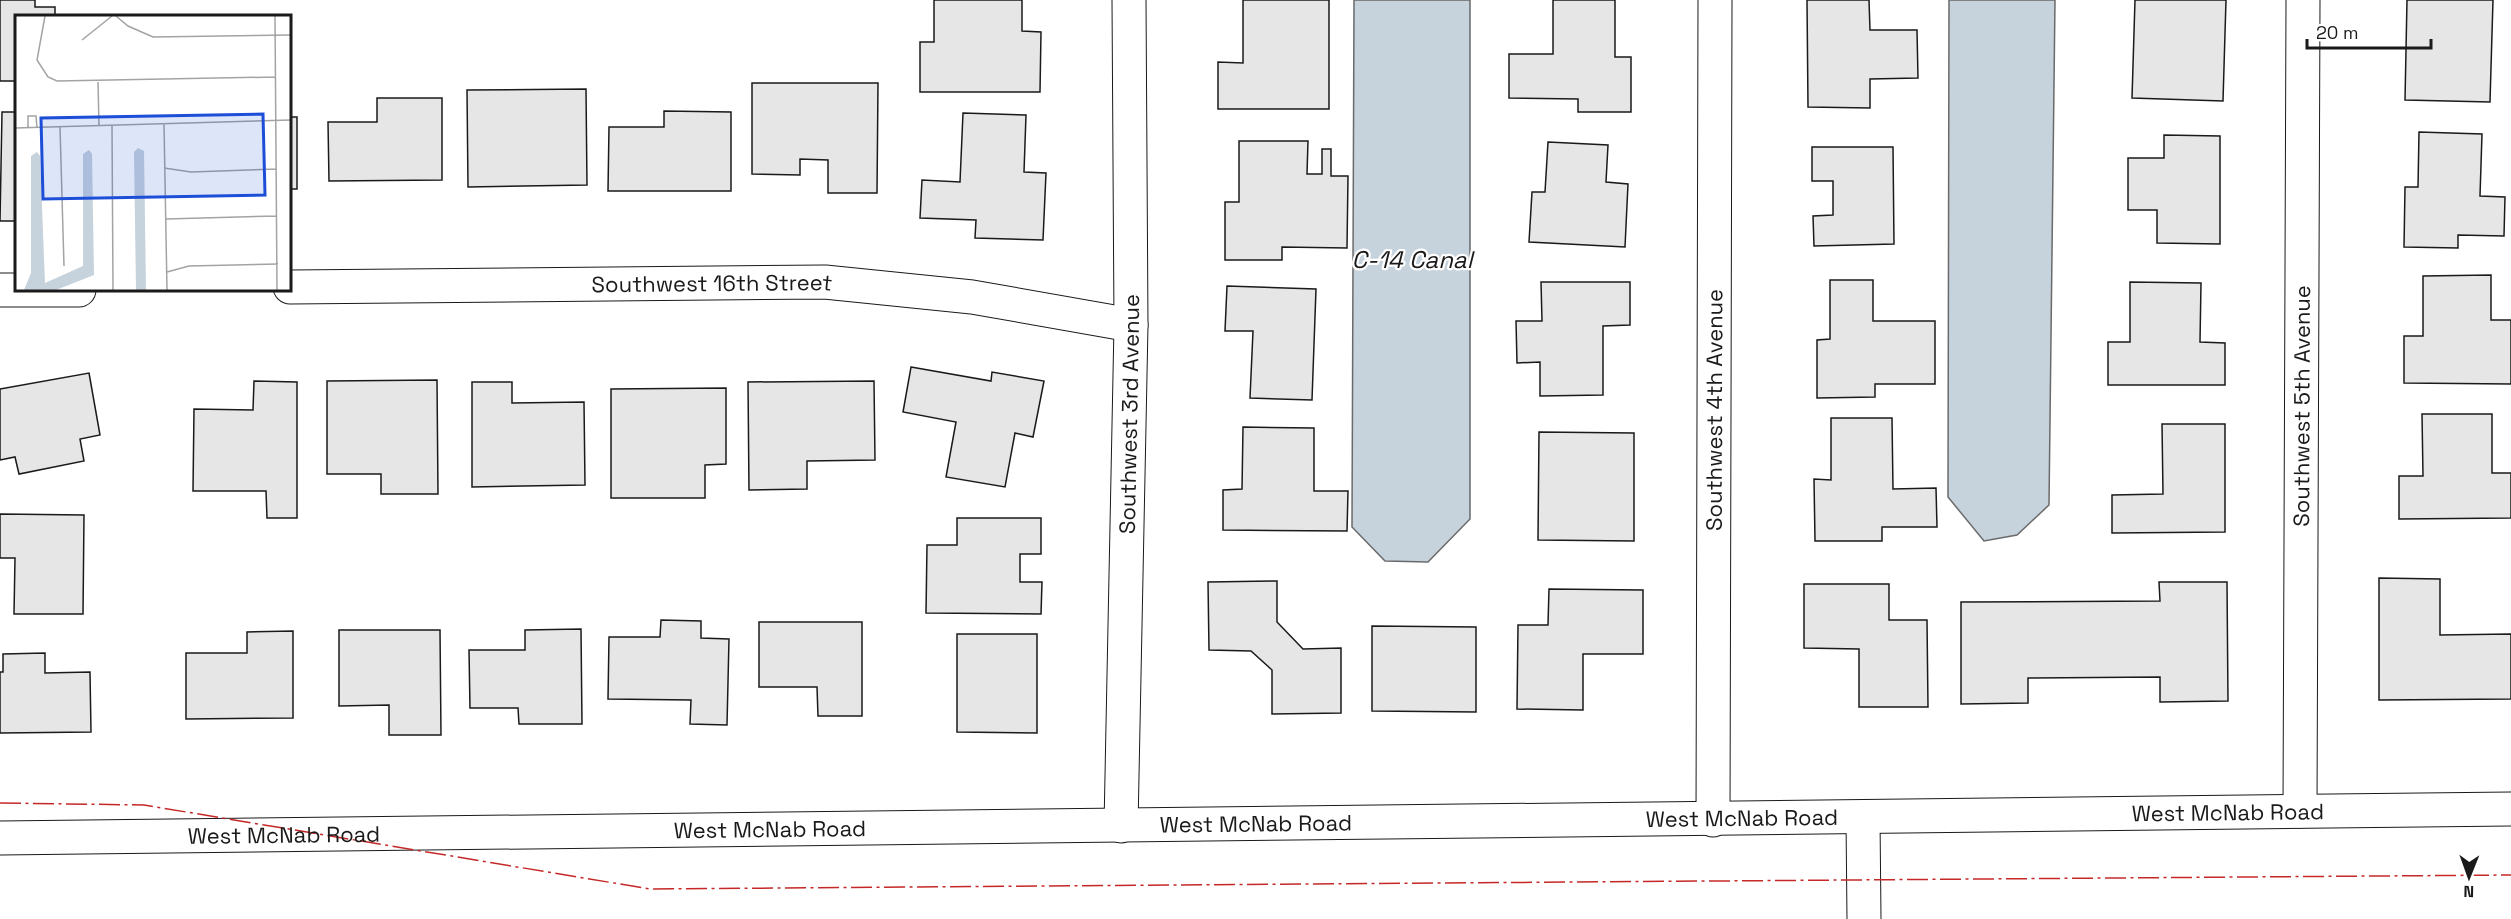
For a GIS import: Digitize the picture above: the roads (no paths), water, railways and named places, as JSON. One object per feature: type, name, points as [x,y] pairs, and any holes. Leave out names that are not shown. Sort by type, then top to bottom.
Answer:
[{"type":"street","name":"Southwest 3rd Avenue","points":[[1121,826],[1131,325],[1129,0]]},
{"type":"street","name":"Southwest 4th Avenue","points":[[1713,820],[1715,0]]},
{"type":"street","name":"Southwest 5th Avenue","points":[[2300,811],[2302,0]]},
{"type":"street","name":"Southwest 16th Street","points":[[291,287],[825,282],[972,297],[1131,325]]},
{"type":"street","name":"West McNab Road","points":[[0,838],[2511,809]]},
{"type":"street","points":[[1863,818],[1864,919]]},
{"type":"water","name":"C-14 Canal","points":[[1354,0],[1470,0],[1470,519],[1428,562],[1385,561],[1352,527]]},
{"type":"water","points":[[1949,0],[2055,0],[2049,505],[2017,535],[1984,541],[1948,497]]}]
